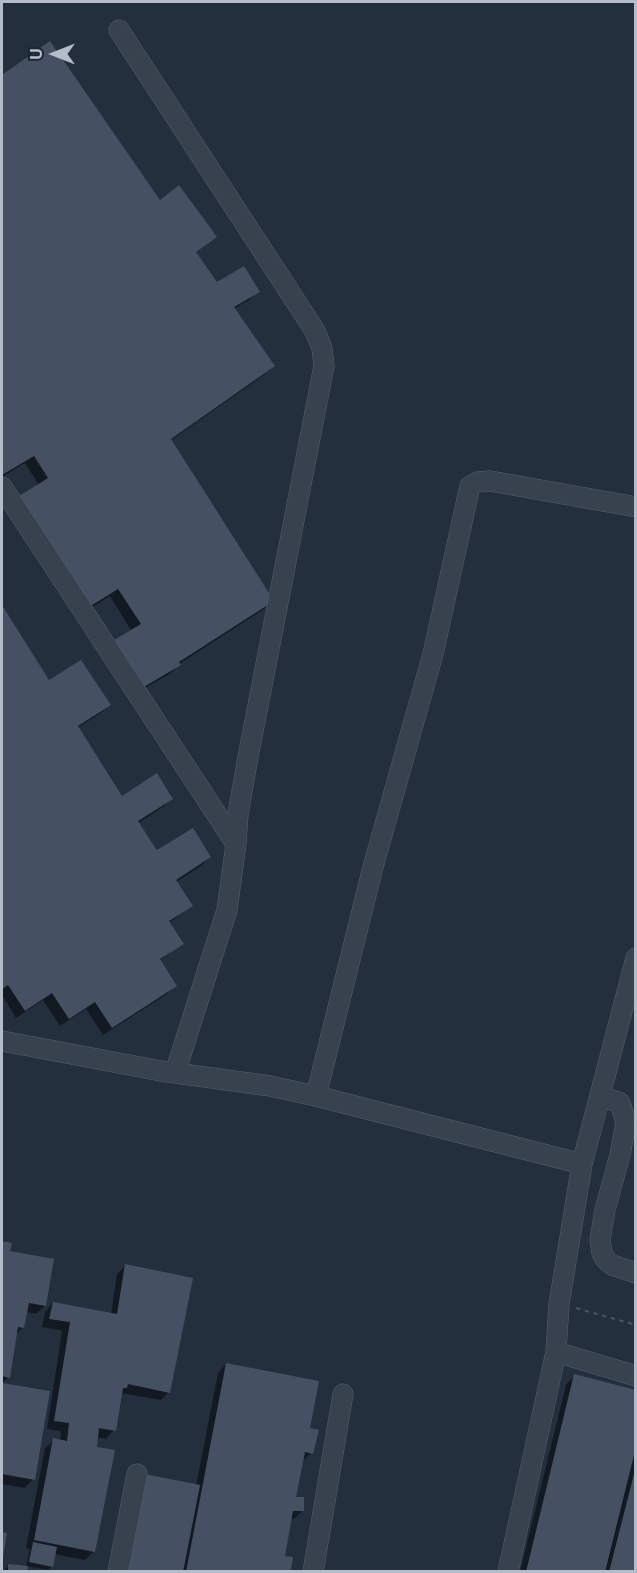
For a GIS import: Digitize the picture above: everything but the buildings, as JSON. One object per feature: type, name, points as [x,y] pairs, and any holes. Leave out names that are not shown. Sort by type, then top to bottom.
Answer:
[{"type":"lane","points":[[119,30],[315,331],[322,348],[324,366],[248,757],[238,814],[227,910],[175,1073]]},
{"type":"lane","points":[[316,1096],[373,867],[433,654],[470,486],[477,482],[490,481],[636,507]]},
{"type":"lane","points":[[2,487],[236,844]]},
{"type":"lane","points":[[508,1572],[556,1352],[559,1304],[582,1164],[636,958]]},
{"type":"lane","points":[[2,1041],[175,1073],[270,1086],[582,1164]]},
{"type":"lane","points":[[600,1096],[620,1103],[626,1122],[620,1155],[605,1210],[600,1240],[602,1253],[612,1265],[636,1274]]},
{"type":"lane","points":[[556,1352],[636,1376]]},
{"type":"lane","points":[[313,1572],[343,1394]]},
{"type":"lane","points":[[118,1572],[137,1474]]},
{"type":"path","points":[[559,1304],[636,1325]]}]
